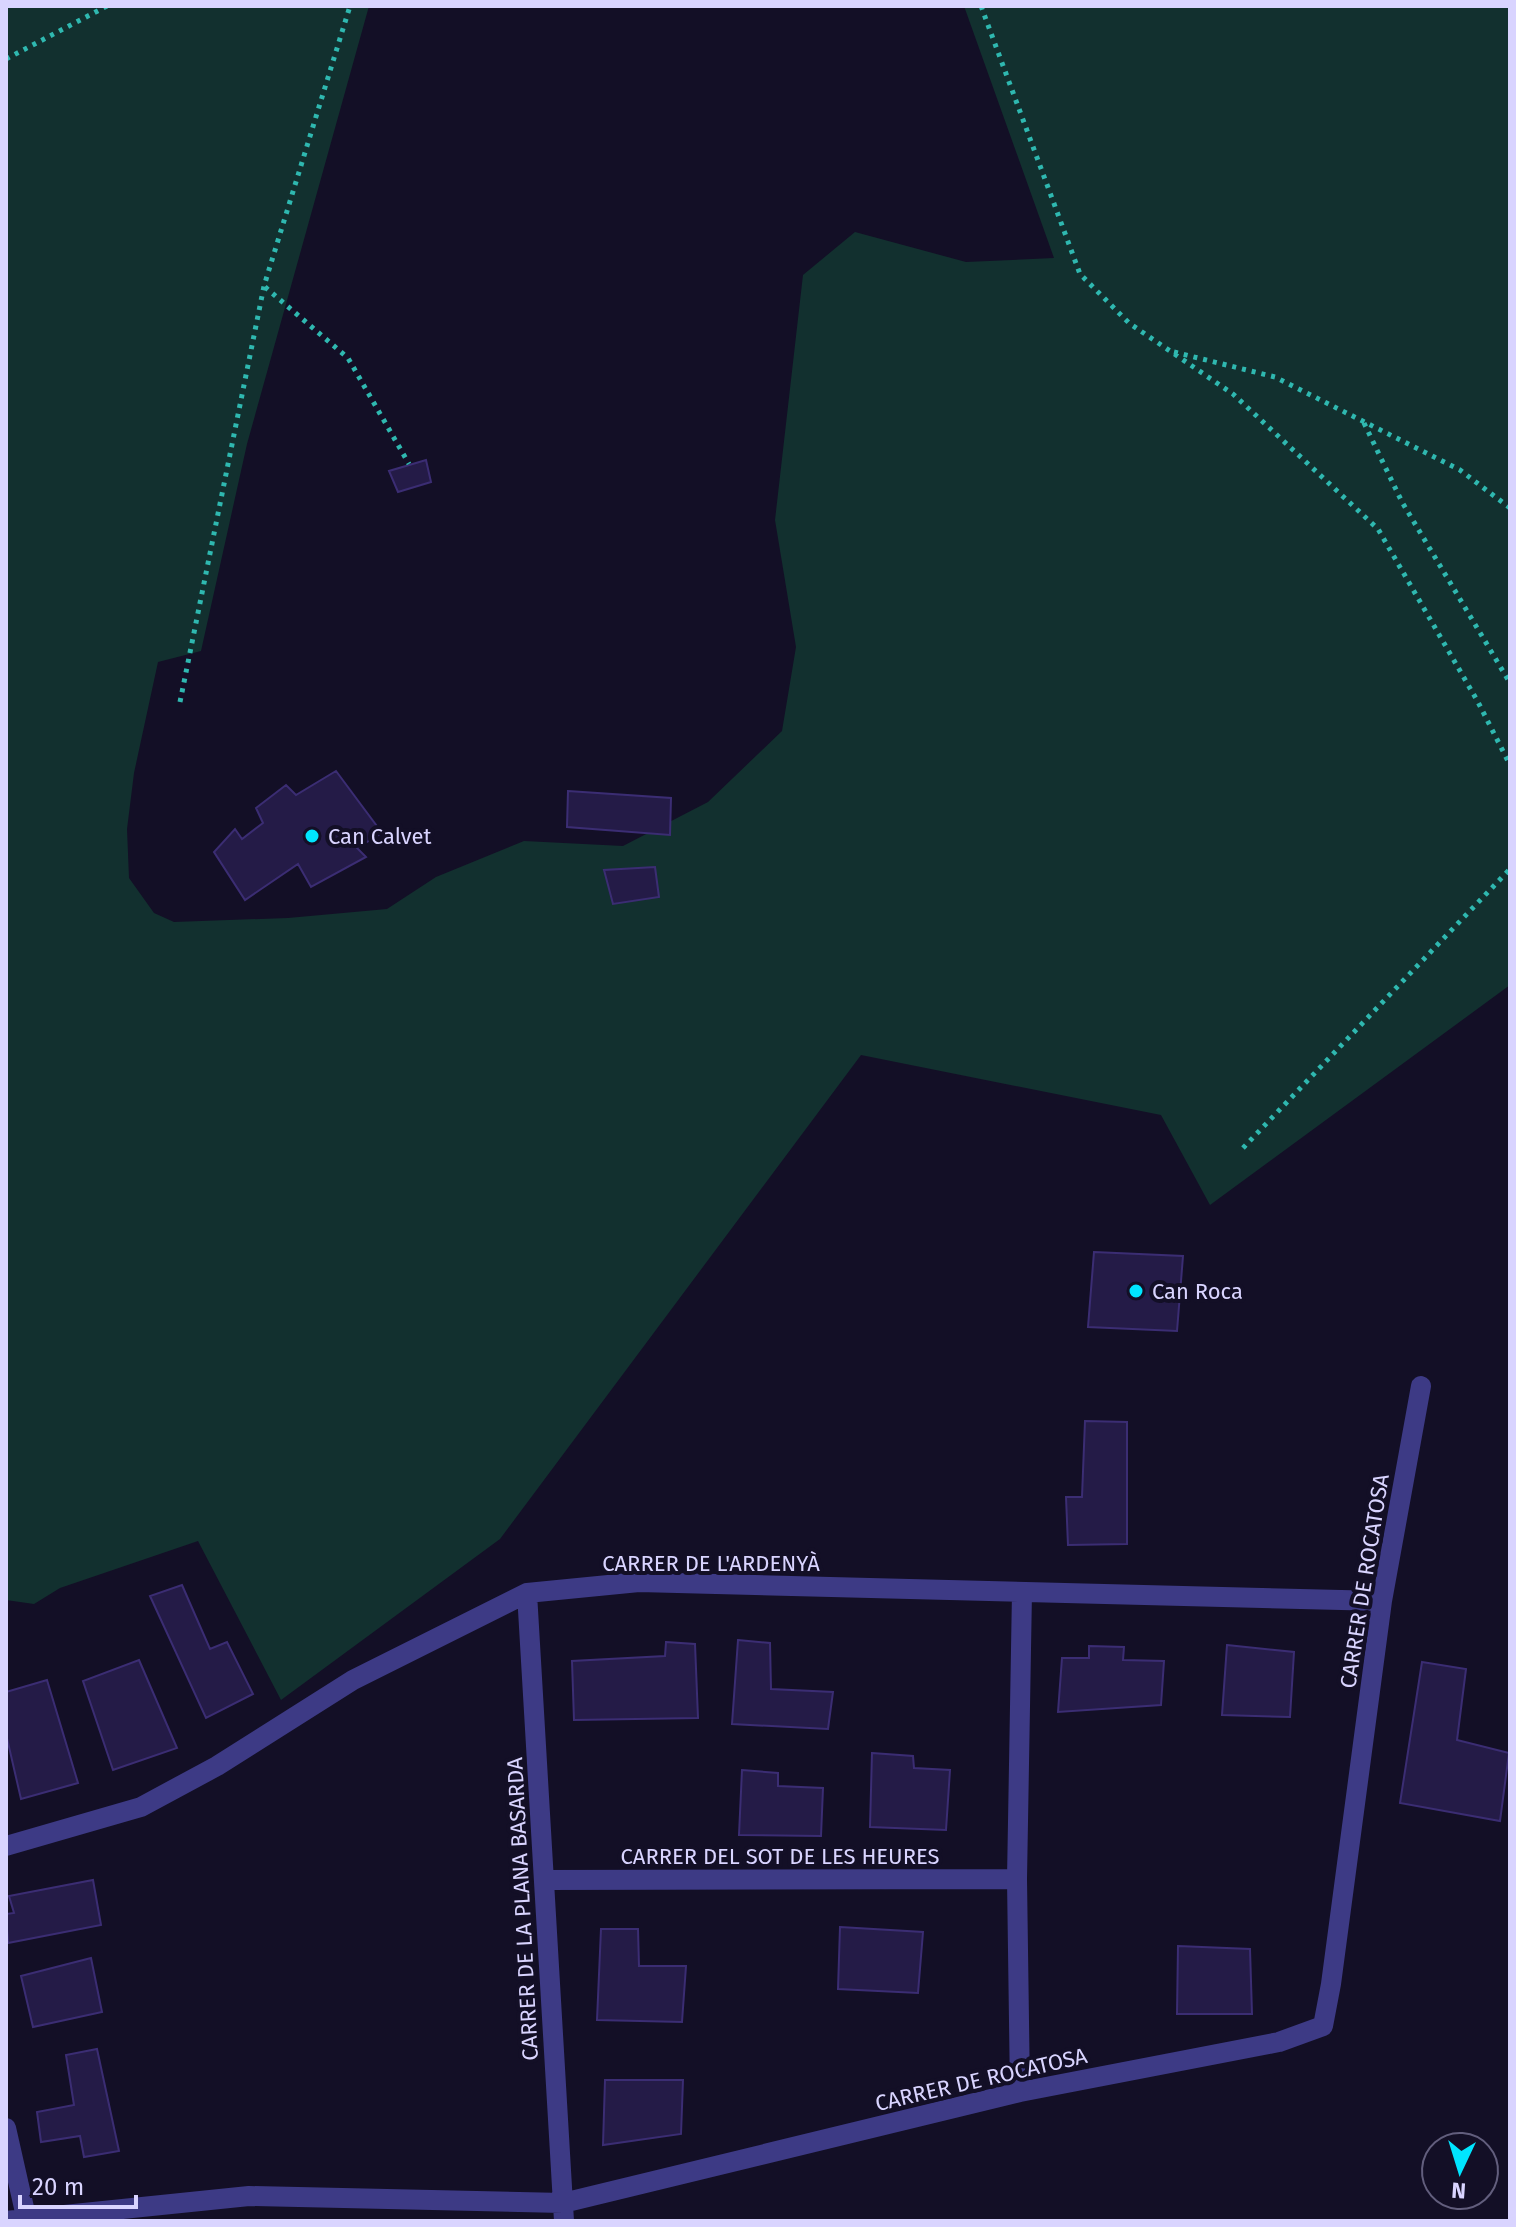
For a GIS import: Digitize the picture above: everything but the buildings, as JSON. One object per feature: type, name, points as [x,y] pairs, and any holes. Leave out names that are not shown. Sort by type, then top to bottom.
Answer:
[{"type":"street","name":"CARRER DE ROCATOSA","points":[[20,2220],[249,2196],[564,2212],[1020,2092],[1279,2042],[1323,2026],[1382,1601],[1421,1386]]},
{"type":"street","name":"CARRER DE L'ARDENYÀ","points":[[6,1846],[141,1807],[217,1766],[353,1680],[527,1593],[639,1582],[1382,1601]]},
{"type":"street","points":[[1020,2092],[1017,1879],[1022,1592]]},
{"type":"street","name":"CARRER DE LA PLANA BASARDA","points":[[527,1593],[564,2212]]},
{"type":"street","name":"CARRER DEL SOT DE LES HEURES","points":[[544,1880],[1017,1879]]},
{"type":"street","points":[[6,2128],[20,2220]]},
{"type":"path","points":[[6,59],[107,6]]},
{"type":"path","points":[[180,702],[264,286],[350,6]]},
{"type":"path","points":[[981,6],[1080,274],[1129,323],[1233,394],[1378,529],[1478,702],[1510,765]]},
{"type":"path","points":[[264,286],[348,358],[409,464]]},
{"type":"path","points":[[1169,350],[1275,377],[1460,470],[1510,508]]},
{"type":"path","points":[[1364,422],[1402,502],[1510,683]]},
{"type":"path","points":[[1243,1148],[1510,869]]},
{"type":"green space","points":[[6,6],[369,6],[247,444],[201,651],[158,662],[134,773],[127,829],[129,878],[154,913],[174,922],[288,918],[387,909],[436,877],[524,841],[623,846],[708,802],[782,731],[796,647],[775,520],[803,275],[855,232],[966,262],[1054,258],[964,6],[1510,6],[1510,985],[1210,1205],[1161,1115],[861,1055],[500,1539],[281,1700],[198,1541],[60,1588],[34,1604],[6,1600]]},
{"type":"place","name":"Can Calvet","points":[[312,836]]},
{"type":"place","name":"Can Roca","points":[[1136,1291]]}]
